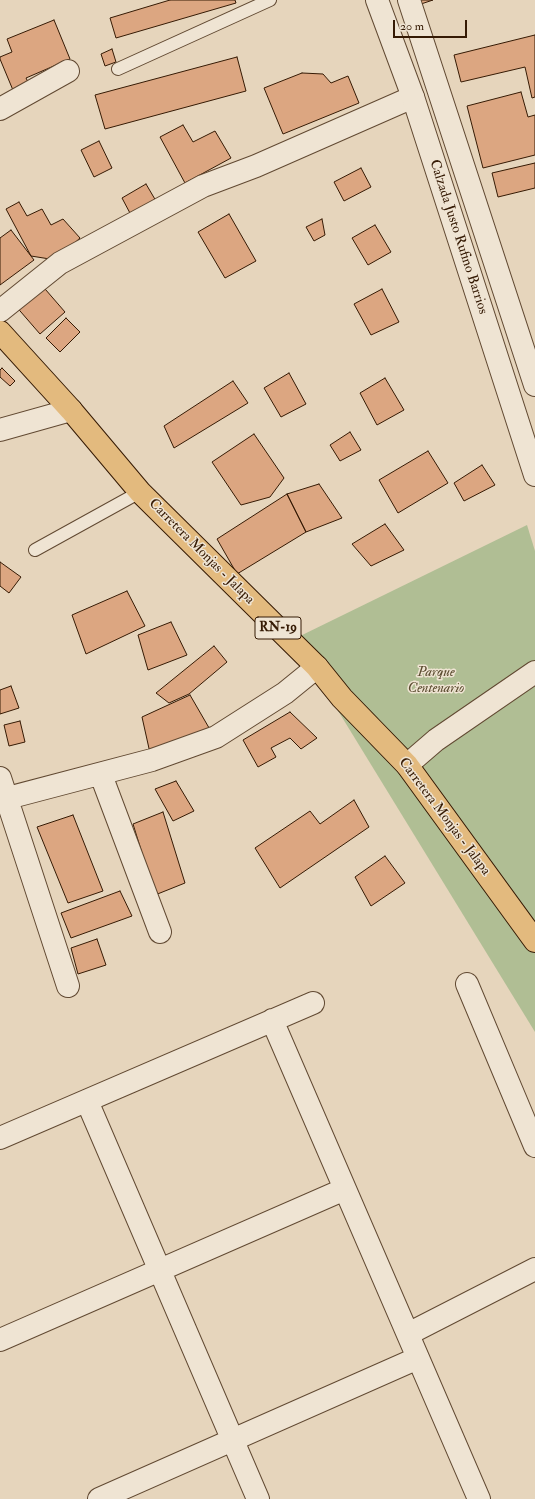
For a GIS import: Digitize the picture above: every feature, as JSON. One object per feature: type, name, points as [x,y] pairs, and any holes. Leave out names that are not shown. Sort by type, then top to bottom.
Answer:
[{"type":"main road","name":"Carretera Monjas - Jalapa","points":[[0,332],[71,410],[140,492],[317,667],[342,698],[407,765],[535,941]]},
{"type":"street","name":"Calzada Justo Rufino Barrios","points":[[377,0],[414,97],[535,475]]},
{"type":"street","name":"Calzada Justo Rufino Barrios","points":[[409,0],[535,385]]},
{"type":"street","points":[[0,109],[68,71]]},
{"type":"street","points":[[0,311],[60,262],[203,186],[256,166],[414,97]]},
{"type":"street","points":[[0,430],[71,410]]},
{"type":"street","points":[[68,986],[2,792],[101,775],[152,760],[216,737],[284,693],[317,667]]},
{"type":"street","points":[[407,765],[436,740],[535,672]]},
{"type":"street","points":[[101,775],[160,932]]},
{"type":"street","points":[[467,984],[535,1146]]},
{"type":"street","points":[[0,1138],[313,1003]]},
{"type":"street","points":[[272,1020],[479,1499]]},
{"type":"street","points":[[87,1101],[258,1499]]},
{"type":"street","points":[[0,1340],[345,1189]]},
{"type":"street","points":[[408,1334],[535,1269]]},
{"type":"street","points":[[99,1499],[418,1358]]},
{"type":"lane","points":[[118,69],[270,0]]},
{"type":"lane","points":[[35,550],[140,492]]},
{"type":"green space","name":"Parque Centenario","points":[[527,525],[535,551],[535,1032],[294,639]]},
{"type":"building","points":[[170,0],[235,0],[236,3],[116,38],[110,18]]},
{"type":"building","points":[[419,0],[433,0],[421,4]]},
{"type":"building","points":[[54,20],[70,59],[26,78],[31,88],[15,95],[0,59],[0,57],[12,52],[7,39]]},
{"type":"building","points":[[535,35],[535,97],[532,98],[525,67],[461,82],[454,55]]},
{"type":"building","points":[[112,49],[116,62],[105,66],[101,54]]},
{"type":"building","points":[[237,57],[246,91],[105,129],[95,95]]},
{"type":"building","points":[[302,73],[323,74],[331,83],[348,76],[359,103],[283,134],[264,88]]},
{"type":"building","points":[[521,92],[528,117],[535,115],[535,155],[483,168],[467,106]]},
{"type":"building","points":[[183,125],[193,142],[215,131],[231,158],[185,183],[160,137]]},
{"type":"building","points":[[99,141],[112,168],[94,177],[81,150]]},
{"type":"building","points":[[535,163],[535,188],[498,197],[492,173]]},
{"type":"building","points":[[361,168],[371,187],[344,201],[334,182]]},
{"type":"building","points":[[146,184],[156,201],[131,215],[122,198]]},
{"type":"building","points":[[19,202],[27,216],[42,209],[51,225],[63,219],[80,238],[56,260],[31,256],[6,209]]},
{"type":"building","points":[[229,214],[256,261],[225,278],[198,232]]},
{"type":"building","points":[[322,219],[325,235],[314,241],[306,227]]},
{"type":"building","points":[[375,225],[391,252],[368,265],[352,238]]},
{"type":"building","points":[[11,230],[34,260],[0,285],[0,238]]},
{"type":"building","points":[[39,282],[65,312],[40,334],[14,304]]},
{"type":"building","points":[[382,289],[399,322],[371,335],[354,304]]},
{"type":"building","points":[[66,318],[80,332],[60,352],[46,338]]},
{"type":"building","points":[[2,368],[15,381],[10,386],[0,377],[0,370]]},
{"type":"building","points":[[289,373],[306,404],[281,417],[264,388]]},
{"type":"building","points":[[385,378],[404,410],[377,425],[360,393]]},
{"type":"building","points":[[233,381],[248,403],[174,448],[164,426]]},
{"type":"building","points":[[350,432],[361,450],[340,461],[330,445]]},
{"type":"building","points":[[254,434],[284,478],[270,497],[241,505],[212,462]]},
{"type":"building","points":[[428,451],[448,483],[398,513],[379,480]]},
{"type":"building","points":[[482,465],[495,485],[464,501],[454,483]]},
{"type":"building","points":[[319,484],[342,518],[306,532],[287,494]]},
{"type":"building","points":[[287,494],[306,532],[237,574],[217,539]]},
{"type":"building","points":[[385,524],[404,550],[371,566],[352,544]]},
{"type":"building","points":[[0,562],[21,577],[9,593],[0,586]]},
{"type":"building","points":[[127,591],[145,626],[86,654],[72,615]]},
{"type":"building","points":[[171,622],[187,655],[148,670],[138,635]]},
{"type":"building","points":[[214,646],[227,662],[189,694],[169,703],[156,693]]},
{"type":"building","points":[[11,686],[19,708],[0,714],[0,690]]},
{"type":"building","points":[[190,695],[212,733],[150,753],[142,717]]},
{"type":"building","points":[[290,712],[317,738],[301,749],[290,738],[271,748],[276,757],[258,767],[243,740]]},
{"type":"building","points":[[20,721],[25,742],[9,746],[4,725]]},
{"type":"building","points":[[176,781],[194,811],[173,821],[155,789]]},
{"type":"building","points":[[354,800],[369,827],[280,888],[255,848],[310,811],[320,824]]},
{"type":"building","points":[[163,812],[185,883],[155,895],[133,824]]},
{"type":"building","points":[[73,815],[103,891],[68,903],[37,827]]},
{"type":"building","points":[[385,856],[405,883],[371,906],[355,877]]},
{"type":"building","points":[[120,891],[132,916],[71,938],[61,913]]},
{"type":"building","points":[[97,939],[106,965],[78,974],[71,948]]}]
